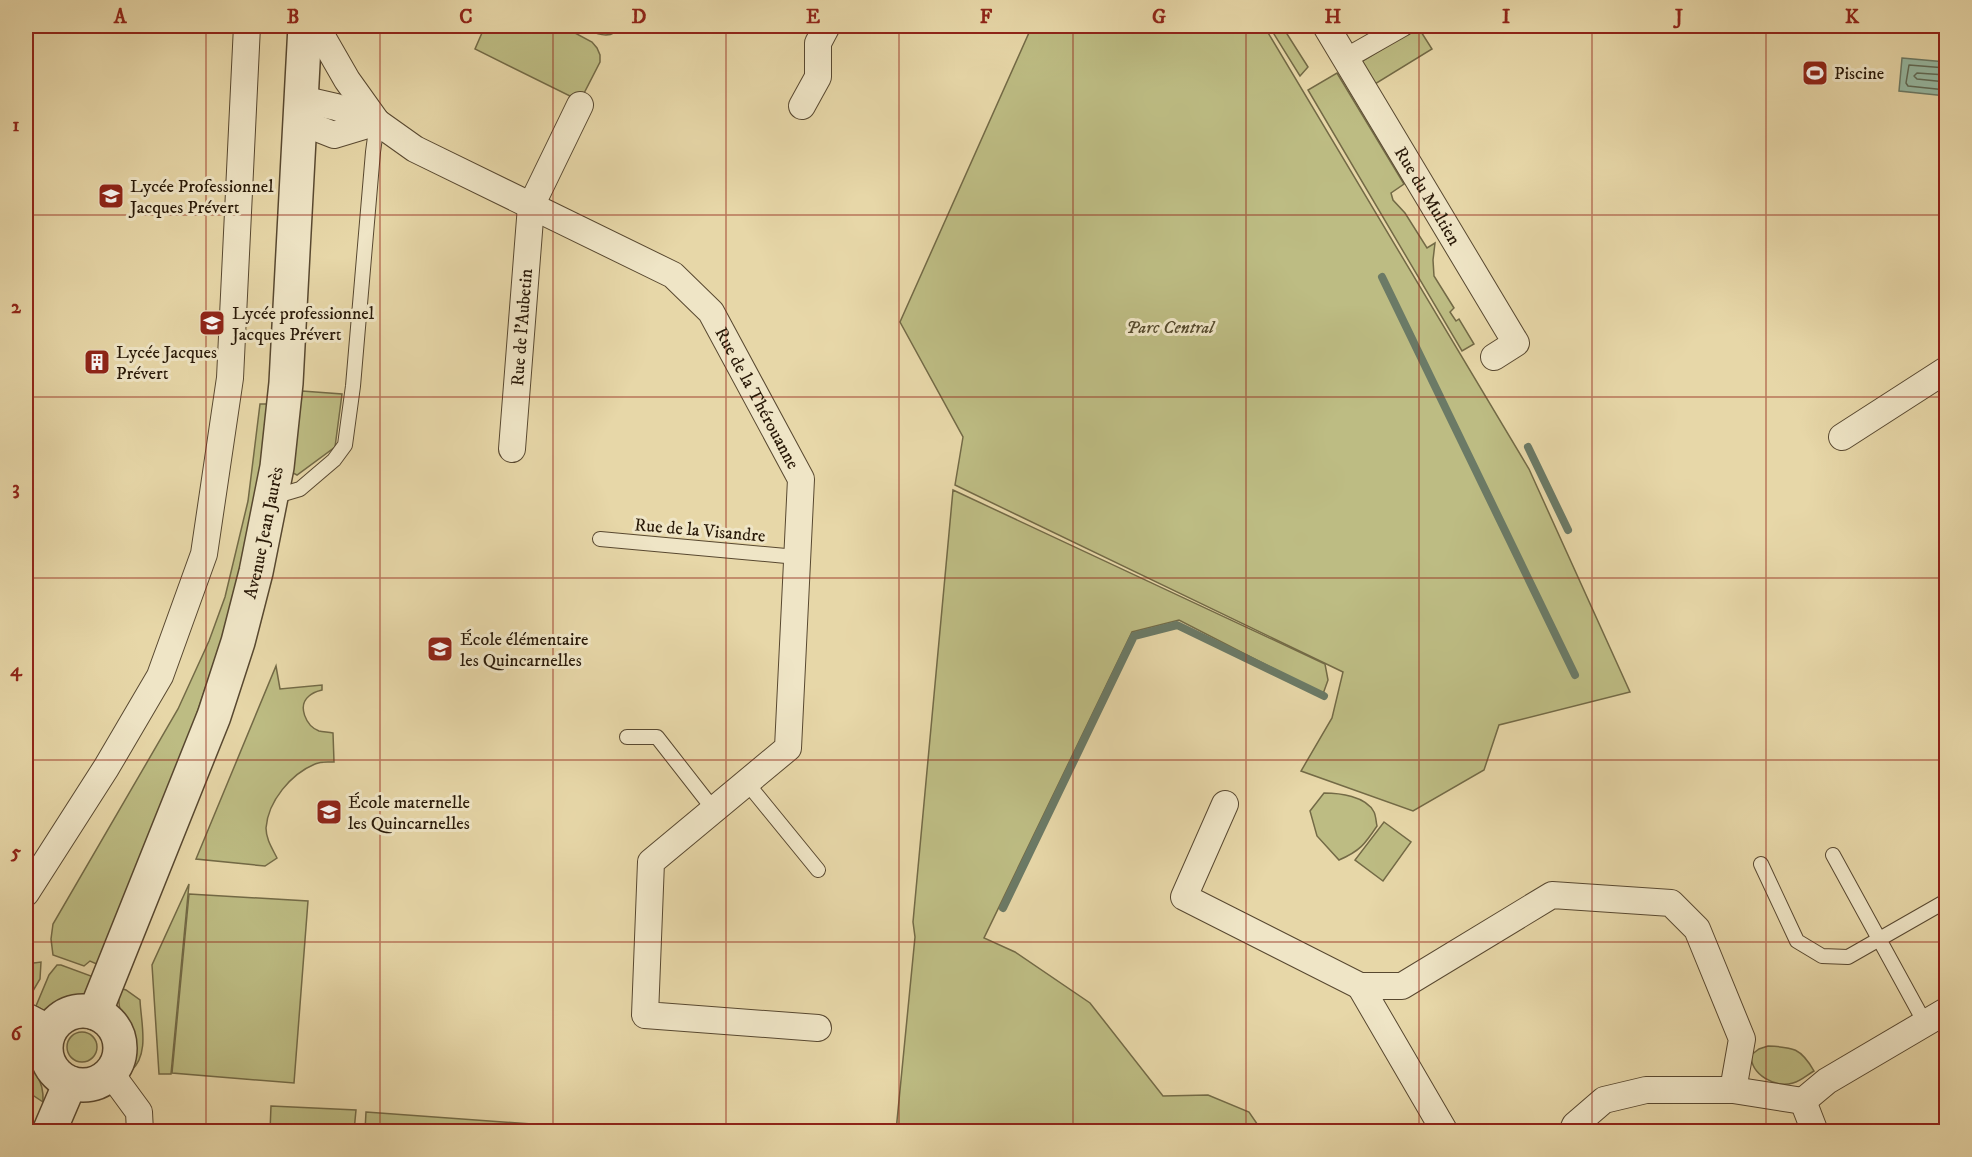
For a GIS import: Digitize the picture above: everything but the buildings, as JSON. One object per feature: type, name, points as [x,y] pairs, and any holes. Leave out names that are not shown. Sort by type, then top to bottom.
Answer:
[{"type":"street","points":[[26,894],[106,768],[160,676],[204,554],[230,378],[247,26]]},
{"type":"street","name":"Avenue Jean Jaurès","points":[[94,1013],[214,716],[238,642],[256,572],[277,466],[286,383],[305,26]]},
{"type":"street","name":"Rue de la Thérouanne","points":[[316,26],[347,80],[377,122],[415,149],[673,275],[711,312],[801,479],[788,748],[651,862],[645,1015],[818,1028]]},
{"type":"street","points":[[802,106],[818,77],[818,44],[827,26]]},
{"type":"street","name":"Rue du Multien","points":[[1326,26],[1516,343],[1494,357]]},
{"type":"street","points":[[1346,59],[1403,26]]},
{"type":"street","points":[[531,206],[580,105]]},
{"type":"street","points":[[301,110],[334,135],[377,122]]},
{"type":"street","name":"Rue de l'Aubetin","points":[[512,449],[531,206]]},
{"type":"street","points":[[1842,437],[1947,370]]},
{"type":"street","points":[[1225,804],[1184,897],[1360,986],[1402,986],[1552,895],[1671,903],[1697,930],[1742,1039],[1733,1090]]},
{"type":"street","points":[[1360,986],[1445,1131]]},
{"type":"street","points":[[82,1011],[94,1013],[107,1020],[116,1031],[120,1045],[118,1059],[112,1071],[93,1084],[70,1083],[58,1076],[50,1066],[46,1054],[46,1041],[38,1022],[59,1019],[70,1013],[82,1011]]},
{"type":"street","points":[[1572,1131],[1575,1125],[1604,1100],[1646,1090],[1733,1090],[1803,1101],[1827,1082],[1936,1017]]},
{"type":"street","points":[[112,1071],[117,1082],[139,1112],[140,1131]]},
{"type":"street","points":[[49,1131],[70,1083]]},
{"type":"street","points":[[1803,1101],[1815,1131]]},
{"type":"lane","points":[[271,498],[300,489],[334,460],[345,445],[353,386],[377,122]]},
{"type":"lane","name":"Rue de la Visandre","points":[[600,539],[797,557]]},
{"type":"lane","points":[[627,736],[657,737],[714,810]]},
{"type":"lane","points":[[747,783],[818,870]]},
{"type":"lane","points":[[1833,855],[1880,941],[1936,1017]]},
{"type":"lane","points":[[1761,864],[1797,941],[1822,956],[1848,957],[1880,941],[1947,901]]},
{"type":"green space","points":[[485,26],[562,26],[592,42],[600,55],[600,62],[580,101],[475,49]]},
{"type":"green space","points":[[581,26],[621,26],[612,34],[602,35]]},
{"type":"green space","name":"Parc Central","points":[[1032,26],[1264,26],[1529,469],[1630,692],[1499,725],[1484,770],[1413,811],[1301,771],[1332,718],[1343,672],[955,485],[963,437],[900,322]]},
{"type":"green space","points":[[1269,26],[1282,26],[1308,67],[1300,76]]},
{"type":"green space","points":[[1418,27],[1432,49],[1375,84],[1361,62]]},
{"type":"green space","points":[[1337,73],[1404,184],[1391,193],[1393,200],[1405,213],[1427,248],[1435,243],[1434,276],[1454,308],[1450,312],[1456,321],[1459,319],[1474,344],[1462,351],[1308,90]]},
{"type":"green space","points":[[302,391],[342,394],[335,447],[297,475],[291,469]]},
{"type":"green space","points":[[260,404],[268,404],[255,511],[234,602],[195,719],[99,965],[90,961],[84,966],[53,955],[51,939],[53,924],[178,709],[209,641],[225,597],[248,501]]},
{"type":"green space","points":[[953,490],[1325,664],[1328,680],[1323,694],[1179,620],[1132,632],[984,938],[1015,952],[1090,1003],[1163,1096],[1208,1095],[1249,1112],[1262,1131],[896,1131]]},
{"type":"green space","points":[[276,666],[280,689],[322,685],[322,690],[305,700],[303,710],[310,725],[319,731],[333,733],[334,762],[320,762],[298,774],[276,799],[271,808],[266,832],[277,858],[265,866],[196,859]]},
{"type":"green space","points":[[1324,793],[1359,799],[1370,807],[1375,815],[1377,826],[1365,842],[1357,850],[1339,860],[1317,836],[1310,811]]},
{"type":"green space","points":[[1384,822],[1411,842],[1383,881],[1355,860]]},
{"type":"green space","points":[[189,884],[171,1074],[159,1074],[152,965]]},
{"type":"green space","points":[[189,894],[308,901],[294,1083],[172,1073]]},
{"type":"green space","points":[[41,962],[40,979],[27,1001],[26,964]]},
{"type":"green space","points":[[57,965],[91,976],[93,982],[79,997],[43,1010],[36,1006],[49,975]]},
{"type":"green space","points":[[120,988],[140,1000],[143,1028],[141,1056],[131,1071],[130,1038],[120,1010]]},
{"type":"green space","points":[[26,1032],[30,1039],[43,1102],[31,1094],[26,1084]]},
{"type":"green space","points":[[82,1032],[88,1033],[96,1041],[96,1053],[88,1061],[82,1062],[76,1061],[68,1053],[67,1047],[68,1041],[76,1033]]},
{"type":"green space","points":[[1768,1046],[1796,1050],[1814,1071],[1793,1083],[1772,1082],[1755,1069],[1751,1055]]},
{"type":"green space","points":[[271,1106],[356,1110],[354,1131],[270,1131]]},
{"type":"green space","points":[[366,1112],[628,1131],[365,1131]]},
{"type":"green space","points":[[659,1124],[737,1131],[648,1131]]},
{"type":"water","points":[[1902,58],[1946,62],[1946,96],[1899,91]]},
{"type":"waterway","points":[[1382,277],[1575,675]]},
{"type":"waterway","points":[[1528,447],[1568,530]]},
{"type":"waterway","points":[[1003,908],[1134,636],[1177,625],[1324,696]]},
{"type":"place","name":"Piscine","points":[[1815,73]]},
{"type":"place","name":"Lycée Professionnel Jacques Prévert","points":[[111,196]]},
{"type":"place","name":"Lycée professionnel Jacques Prévert","points":[[212,323]]},
{"type":"place","name":"Lycée Jacques Prévert","points":[[97,362]]},
{"type":"place","name":"École élémentaire les Quincarnelles","points":[[440,649]]},
{"type":"place","name":"École maternelle les Quincarnelles","points":[[329,812]]}]
